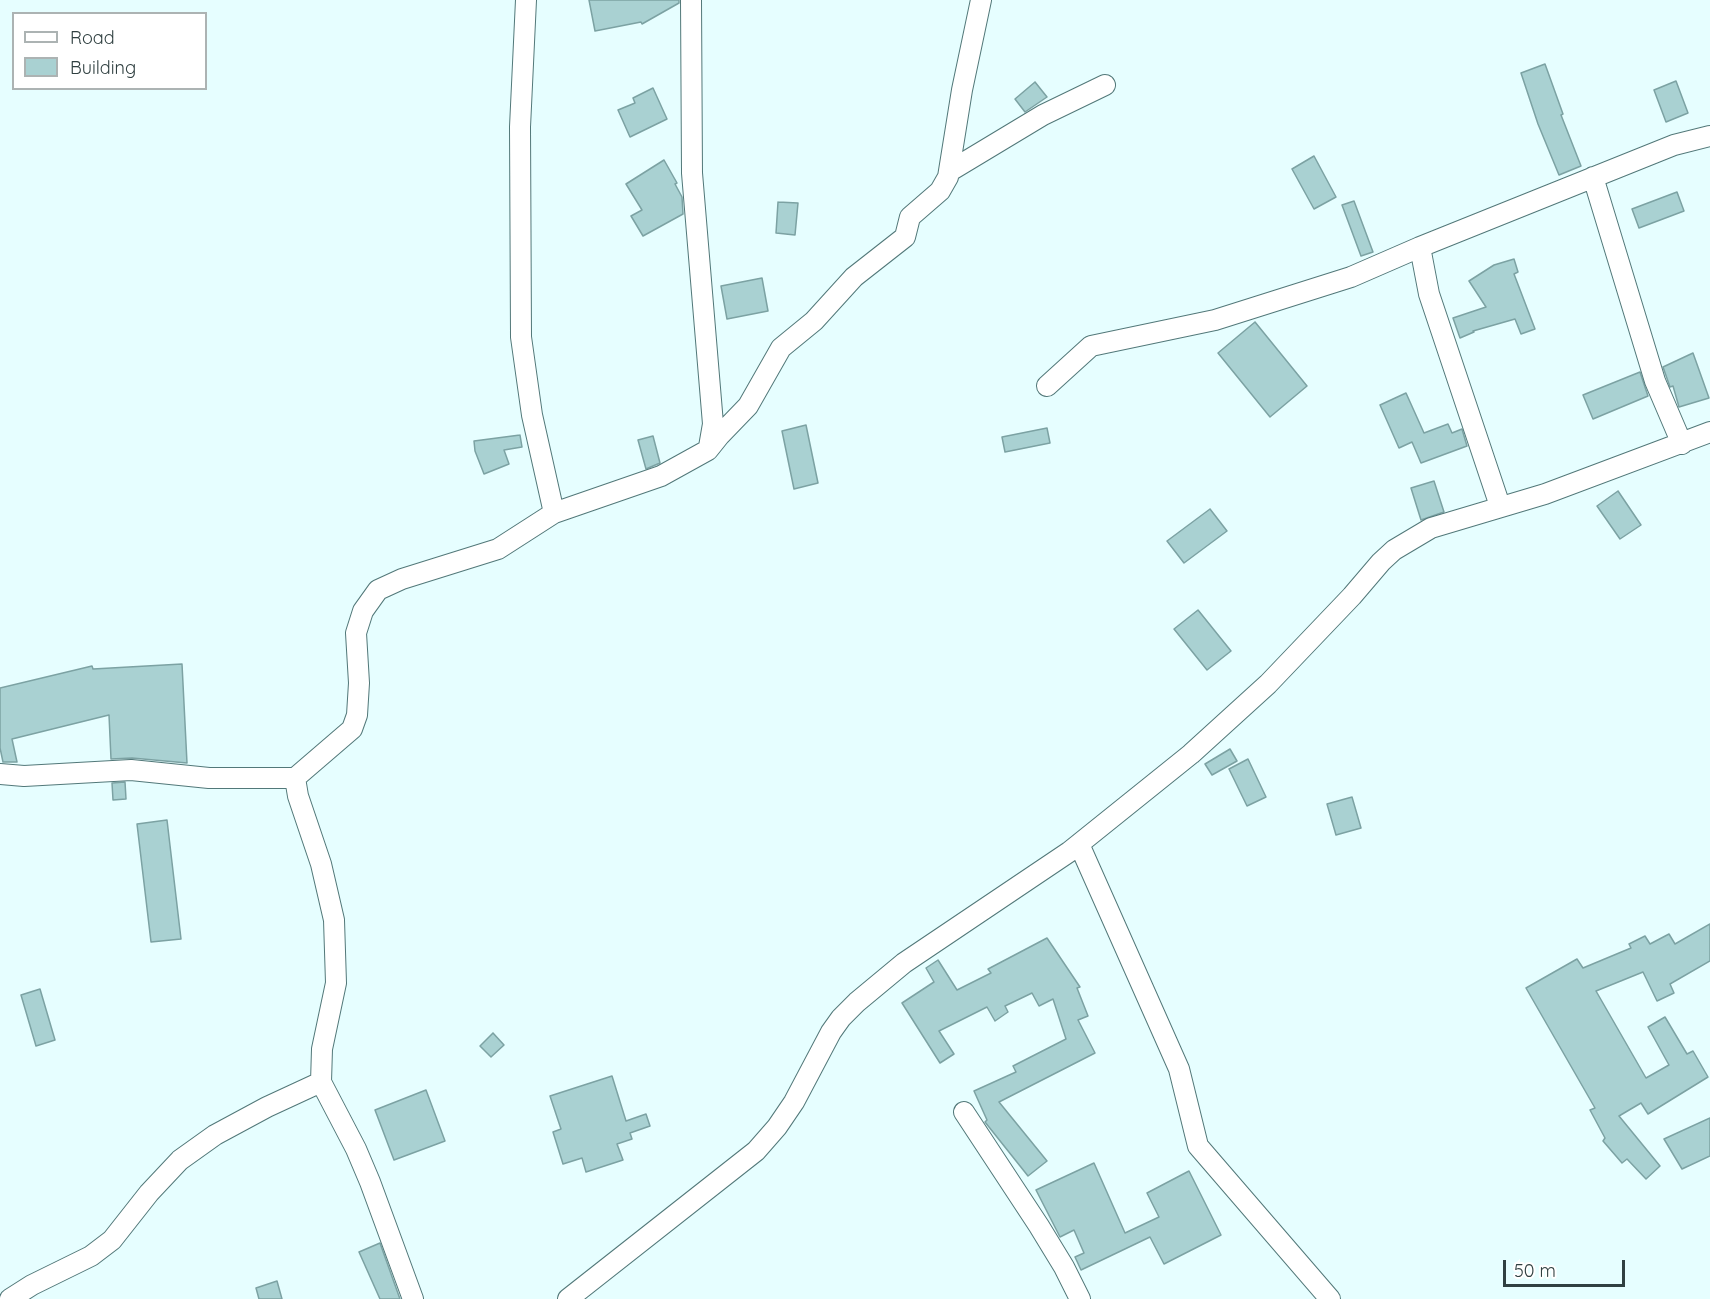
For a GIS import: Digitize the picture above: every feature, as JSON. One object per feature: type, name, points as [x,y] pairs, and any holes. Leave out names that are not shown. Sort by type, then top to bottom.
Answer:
[{"type":"street","points":[[526,0],[520,127],[521,337],[532,415],[554,513]]},
{"type":"street","points":[[691,0],[692,173],[713,424],[708,450]]},
{"type":"street","points":[[0,774],[24,776],[130,770],[209,778],[295,778],[352,729],[357,715],[359,683],[356,633],[363,611],[378,590],[402,579],[498,549],[554,513],[661,476],[708,450],[748,406],[781,348],[814,321],[854,277],[905,237],[910,217],[940,191],[950,171],[962,90],[981,0]]},
{"type":"street","points":[[950,171],[1043,115],[1105,85]]},
{"type":"street","points":[[1047,386],[1091,346],[1215,320],[1351,277],[1674,145],[1710,136]]},
{"type":"street","points":[[1593,177],[1655,381],[1682,444]]},
{"type":"street","points":[[1420,247],[1430,294],[1500,506]]},
{"type":"street","points":[[568,1299],[756,1151],[795,1102],[831,1032],[857,1002],[904,963],[1079,844],[1191,754],[1242,709],[1394,550],[1431,528],[1545,494],[1710,432]]},
{"type":"street","points":[[295,778],[298,796],[321,864],[334,920],[336,983],[322,1049],[321,1082],[356,1149],[370,1182],[413,1299]]},
{"type":"street","points":[[1079,844],[1179,1069],[1198,1146],[1330,1299]]},
{"type":"street","points":[[10,1299],[32,1285],[91,1256],[112,1240],[149,1193],[180,1160],[215,1135],[321,1082]]},
{"type":"street","points":[[964,1112],[1039,1226],[1080,1299]]},
{"type":"building","points":[[589,0],[679,0],[679,3],[642,24],[641,22],[595,31]]},
{"type":"building","points":[[1545,64],[1563,114],[1561,115],[1581,166],[1559,175],[1538,124],[1521,73]]},
{"type":"building","points":[[1676,81],[1688,113],[1666,122],[1654,90]]},
{"type":"building","points":[[1035,82],[1047,97],[1025,112],[1015,99]]},
{"type":"building","points":[[653,88],[667,119],[630,137],[618,110],[635,103],[633,98]]},
{"type":"building","points":[[1314,156],[1336,197],[1314,209],[1292,169]]},
{"type":"building","points":[[664,160],[682,197],[683,214],[643,236],[631,216],[642,210],[626,184]]},
{"type":"building","points":[[1677,192],[1684,211],[1639,228],[1632,209]]},
{"type":"building","points":[[1354,201],[1373,252],[1361,256],[1342,205]]},
{"type":"building","points":[[778,202],[798,203],[795,235],[776,233]]},
{"type":"building","points":[[1514,259],[1518,272],[1514,274],[1535,329],[1521,334],[1515,319],[1473,331],[1460,338],[1453,318],[1486,307],[1469,281],[1494,265]]},
{"type":"building","points":[[762,278],[768,311],[727,319],[721,286]]},
{"type":"building","points":[[1255,322],[1307,386],[1270,417],[1218,353]]},
{"type":"building","points":[[1693,353],[1709,398],[1679,407],[1673,386],[1670,387],[1663,367]]},
{"type":"building","points":[[1640,372],[1648,396],[1593,419],[1583,395]]},
{"type":"building","points":[[1406,393],[1424,433],[1448,424],[1452,433],[1462,429],[1467,446],[1421,463],[1412,442],[1399,448],[1380,405]]},
{"type":"building","points":[[806,425],[818,483],[794,489],[782,431]]},
{"type":"building","points":[[1047,428],[1050,443],[1005,452],[1002,437]]},
{"type":"building","points":[[520,435],[522,447],[504,450],[509,464],[484,474],[475,451],[474,441]]},
{"type":"building","points":[[653,436],[660,463],[646,469],[638,440]]},
{"type":"building","points":[[1434,481],[1444,512],[1421,520],[1411,488]]},
{"type":"building","points":[[1618,491],[1641,525],[1620,539],[1597,506]]},
{"type":"building","points":[[1210,509],[1227,531],[1184,563],[1167,541]]},
{"type":"building","points":[[1198,610],[1231,651],[1207,670],[1174,629]]},
{"type":"building","points":[[182,664],[187,763],[132,758],[111,759],[109,715],[12,739],[17,762],[3,762],[0,748],[0,688],[92,666],[93,669]]},
{"type":"building","points":[[1230,749],[1237,761],[1212,775],[1205,764]]},
{"type":"building","points":[[1248,759],[1266,797],[1247,806],[1229,769]]},
{"type":"building","points":[[125,782],[126,799],[113,800],[112,783]]},
{"type":"building","points":[[1352,797],[1361,828],[1336,835],[1327,804]]},
{"type":"building","points":[[167,820],[181,939],[151,942],[137,824]]},
{"type":"building","points":[[1710,924],[1710,961],[1670,984],[1674,993],[1657,1001],[1643,972],[1596,991],[1646,1078],[1669,1065],[1648,1027],[1665,1017],[1687,1054],[1693,1051],[1708,1077],[1648,1114],[1641,1103],[1619,1116],[1660,1166],[1646,1179],[1627,1159],[1622,1163],[1603,1141],[1605,1138],[1590,1110],[1595,1108],[1526,988],[1577,959],[1583,968],[1631,948],[1629,944],[1645,936],[1650,944],[1669,934],[1675,944]]},
{"type":"building","points":[[1047,938],[1080,987],[1077,988],[1088,1016],[1078,1020],[1095,1053],[999,1102],[1047,1161],[1028,1176],[985,1122],[987,1120],[974,1091],[1016,1072],[1013,1066],[1066,1039],[1053,999],[1039,1006],[1032,993],[1005,1006],[1008,1012],[995,1021],[987,1007],[939,1031],[954,1054],[940,1063],[902,1003],[934,982],[926,968],[938,960],[957,990],[991,973],[988,969]]},
{"type":"building","points":[[40,989],[55,1040],[36,1046],[21,995]]},
{"type":"building","points":[[493,1033],[504,1045],[491,1057],[480,1046]]},
{"type":"building","points":[[612,1076],[626,1121],[646,1114],[650,1126],[630,1133],[632,1139],[617,1144],[623,1160],[586,1172],[582,1158],[563,1164],[553,1132],[561,1129],[550,1096]]},
{"type":"building","points":[[426,1090],[445,1141],[394,1160],[375,1110]]},
{"type":"building","points":[[1710,1118],[1710,1156],[1682,1169],[1664,1139]]},
{"type":"building","points":[[1094,1163],[1125,1233],[1159,1217],[1147,1193],[1189,1171],[1221,1235],[1164,1264],[1150,1237],[1081,1270],[1075,1257],[1084,1253],[1074,1230],[1060,1237],[1036,1190]]},
{"type":"building","points":[[380,1243],[400,1299],[380,1299],[359,1252]]},
{"type":"building","points":[[277,1281],[282,1299],[259,1299],[256,1288]]}]
